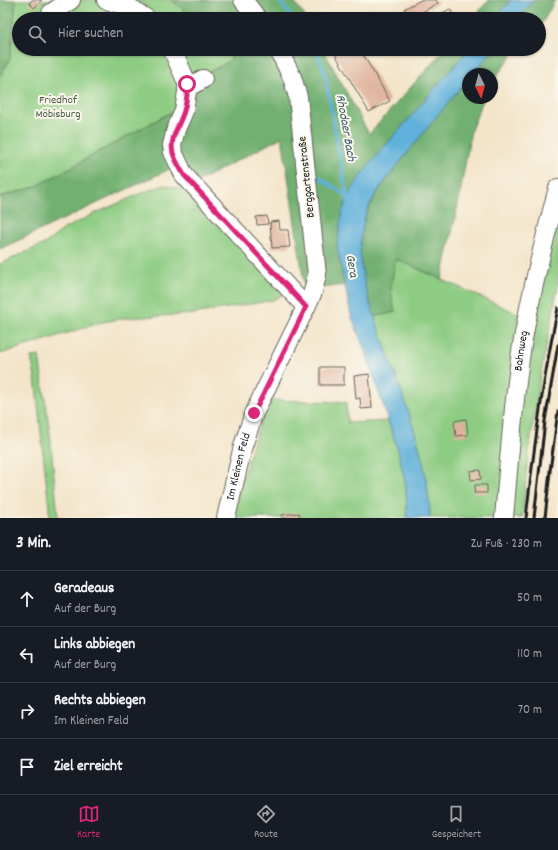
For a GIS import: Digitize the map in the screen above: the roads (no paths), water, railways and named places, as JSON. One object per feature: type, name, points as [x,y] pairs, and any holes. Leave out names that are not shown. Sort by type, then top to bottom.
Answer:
[{"type":"street","points":[[53,12],[71,0]]},
{"type":"street","points":[[106,0],[129,7],[136,12]]},
{"type":"street","points":[[243,0],[252,12]]},
{"type":"street","points":[[175,56],[188,88],[184,111],[176,129],[172,145],[172,152],[177,162],[184,175],[306,307]]},
{"type":"street","name":"Berggartenstraße","points":[[282,56],[292,77],[298,97],[317,275],[313,292],[306,307]]},
{"type":"street","points":[[188,88],[203,79]]},
{"type":"street","name":"Bahnweg","points":[[504,518],[512,422],[522,345],[540,258],[558,188]]},
{"type":"street","name":"Im Kleinen Feld","points":[[226,518],[243,446],[254,413],[306,307]]},
{"type":"water","points":[[511,0],[533,0],[524,12],[501,12]]},
{"type":"water","name":"Gera","points":[[463,56],[488,56],[477,68],[462,68],[462,86],[380,188],[368,209],[361,234],[360,252],[365,286],[375,319],[409,413],[421,454],[426,475],[430,518],[407,518],[406,486],[398,450],[365,351],[351,315],[337,247],[342,212],[349,194],[360,177]]},
{"type":"waterway","name":"Rhodaer Bach","points":[[279,0],[288,12]]},
{"type":"waterway","name":"Rhodaer Bach","points":[[319,56],[325,75],[348,201]]},
{"type":"waterway","points":[[317,176],[347,196]]},
{"type":"railway","points":[[526,518],[539,412],[558,308]]},
{"type":"railway","points":[[534,518],[545,421],[558,345]]},
{"type":"railway","points":[[545,518],[558,411]]},
{"type":"park label","name":"Friedhof Möbisburg","points":[[58,107]]}]
